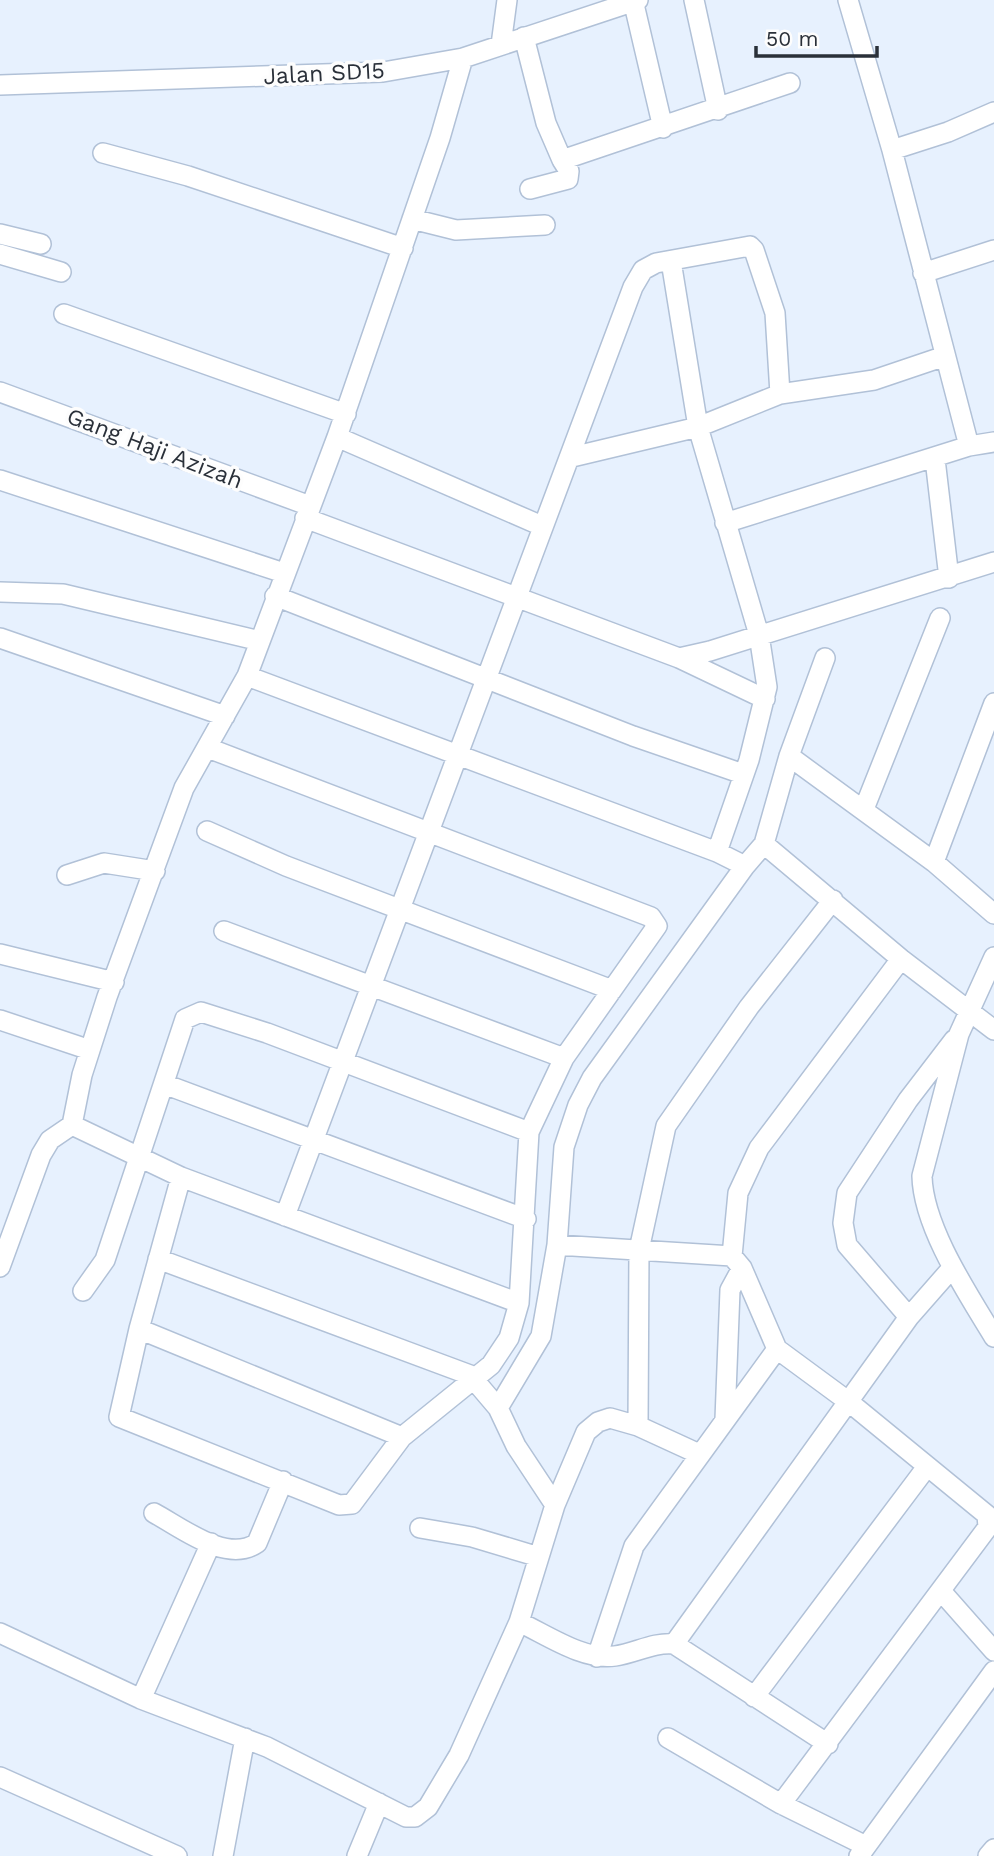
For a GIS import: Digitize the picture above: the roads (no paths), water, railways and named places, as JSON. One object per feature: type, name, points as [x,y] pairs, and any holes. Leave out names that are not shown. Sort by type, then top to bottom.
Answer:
[{"type":"street","points":[[501,45],[507,0]]},
{"type":"street","points":[[694,0],[718,110]]},
{"type":"street","points":[[848,0],[892,150],[969,446]]},
{"type":"street","points":[[635,1],[663,128]]},
{"type":"street","name":"Jalan SD15","points":[[0,85],[383,72],[463,58],[635,1]]},
{"type":"street","points":[[524,37],[546,123],[569,171],[568,179],[530,189]]},
{"type":"street","points":[[0,1267],[41,1155],[50,1140],[72,1125],[90,1050],[183,793],[247,676],[346,414],[403,248],[463,58]]},
{"type":"street","points":[[562,160],[718,110],[790,83]]},
{"type":"street","points":[[892,150],[948,132],[994,112]]},
{"type":"street","points":[[103,153],[188,176],[403,248]]},
{"type":"street","points":[[412,219],[456,230],[545,225]]},
{"type":"street","points":[[0,233],[41,244]]},
{"type":"street","points":[[285,1216],[518,599],[542,526],[572,457],[633,287],[643,270],[656,263],[744,244],[754,250],[775,313],[780,394]]},
{"type":"street","points":[[923,273],[994,250]]},
{"type":"street","points":[[0,254],[61,272]]},
{"type":"street","points":[[496,1405],[541,1336],[557,1245],[564,1147],[578,1105],[592,1078],[731,859],[743,774],[765,699],[766,677],[759,635],[698,427],[671,261]]},
{"type":"street","points":[[64,314],[346,414]]},
{"type":"street","points":[[572,457],[698,427],[780,394],[874,380],[945,356]]},
{"type":"street","name":"Gang Haji Azizah","points":[[0,391],[308,512],[518,599],[679,658],[765,699]]},
{"type":"street","points":[[337,437],[542,526]]},
{"type":"street","points":[[725,523],[935,459],[969,446],[994,442]]},
{"type":"street","points":[[935,459],[949,578]]},
{"type":"street","points":[[0,480],[284,573]]},
{"type":"street","points":[[679,658],[949,578],[994,562]]},
{"type":"street","points":[[0,592],[63,594],[260,641]]},
{"type":"street","points":[[275,596],[633,736],[743,774]]},
{"type":"street","points":[[864,809],[940,618]]},
{"type":"street","points":[[0,638],[225,716]]},
{"type":"street","points":[[247,676],[731,859],[764,844],[789,756],[825,659]]},
{"type":"street","points":[[934,862],[994,703]]},
{"type":"street","points":[[181,1177],[139,1329],[119,1417],[339,1505],[352,1504],[402,1437],[478,1382],[509,1338],[519,1303],[529,1132],[564,1058],[656,929],[654,919],[208,748]]},
{"type":"street","points":[[789,756],[934,862],[994,914]]},
{"type":"street","points":[[206,831],[286,866],[612,990]]},
{"type":"street","points":[[764,844],[834,900],[901,959],[994,1030]]},
{"type":"street","points":[[66,875],[104,863],[155,871]]},
{"type":"street","points":[[638,1426],[639,1250],[657,1159],[672,1116],[749,1007],[834,900]]},
{"type":"street","points":[[224,931],[564,1058]]},
{"type":"street","points":[[0,954],[114,982]]},
{"type":"street","points":[[994,957],[959,1034],[922,1176],[923,1191],[952,1268],[994,1337]]},
{"type":"street","points":[[725,1419],[730,1290],[737,1262],[738,1194],[759,1148],[901,959]]},
{"type":"street","points":[[83,1291],[105,1260],[185,1019],[201,1012],[267,1032],[529,1132]]},
{"type":"street","points":[[0,1020],[90,1050]]},
{"type":"street","points":[[909,1317],[847,1245],[844,1223],[847,1193],[908,1100],[959,1034]]},
{"type":"street","points":[[164,1084],[526,1219]]},
{"type":"street","points":[[72,1125],[181,1177],[519,1303]]},
{"type":"street","points":[[557,1245],[639,1250],[737,1262]]},
{"type":"street","points":[[158,1259],[460,1369],[478,1382],[496,1405],[516,1446],[555,1505]]},
{"type":"street","points":[[737,1262],[777,1349],[849,1402],[926,1468],[991,1515],[988,1527],[781,1804]]},
{"type":"street","points":[[674,1644],[909,1317],[952,1268]]},
{"type":"street","points":[[139,1329],[402,1437]]},
{"type":"street","points":[[597,1657],[634,1546],[777,1349]]},
{"type":"street","points":[[0,1633],[141,1699],[245,1738],[406,1817],[422,1814],[463,1746],[519,1622],[555,1505],[586,1432],[598,1422],[610,1418],[638,1388]]},
{"type":"street","points":[[610,1418],[638,1426],[699,1454]]},
{"type":"street","points":[[754,1696],[926,1468]]},
{"type":"street","points":[[154,1513],[211,1543],[239,1551],[257,1543],[283,1481]]},
{"type":"street","points":[[421,1528],[472,1538],[539,1558]]},
{"type":"street","points":[[141,1699],[211,1543]]},
{"type":"street","points":[[941,1591],[994,1651]]},
{"type":"street","points":[[519,1622],[597,1657],[619,1656],[658,1644],[674,1644],[828,1744]]},
{"type":"street","points":[[668,1738],[862,1851],[994,1671]]},
{"type":"street","points":[[223,1856],[245,1738]]},
{"type":"street","points":[[0,1777],[177,1856]]},
{"type":"street","points":[[357,1856],[379,1803]]},
{"type":"street","points":[[988,1856],[994,1849]]}]
